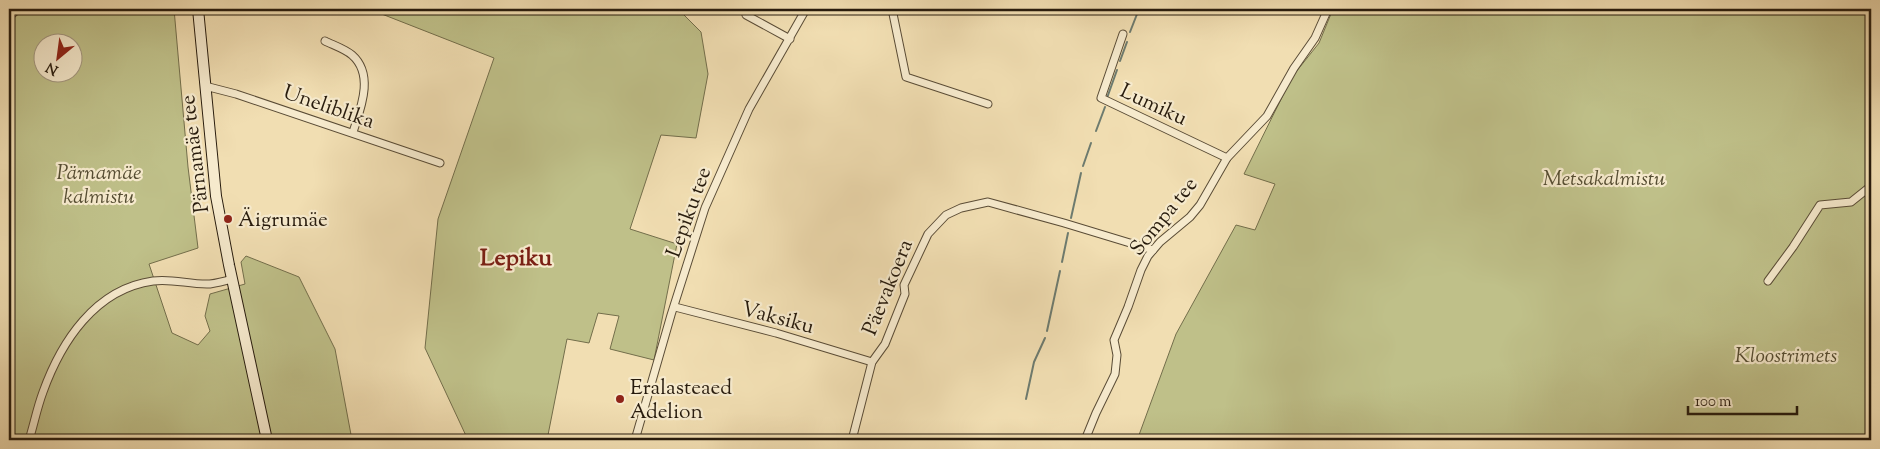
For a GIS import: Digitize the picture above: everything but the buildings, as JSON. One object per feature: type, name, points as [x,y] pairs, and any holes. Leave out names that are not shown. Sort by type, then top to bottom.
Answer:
[{"type":"main road","name":"Pärnamäe tee","points":[[198,9],[215,185],[232,279],[267,440]]},
{"type":"street","points":[[9,16],[18,9]]},
{"type":"street","name":"Lepiku tee","points":[[635,440],[698,226],[749,109],[806,9]]},
{"type":"street","points":[[892,9],[906,77],[988,104]]},
{"type":"street","name":"Sompa tee","points":[[1085,440],[1115,374],[1117,355],[1114,340],[1141,270],[1154,250],[1190,217],[1200,205],[1227,158],[1267,116],[1294,68],[1315,38],[1328,9]]},
{"type":"street","points":[[746,15],[790,39]]},
{"type":"street","name":"Lumiku","points":[[1123,34],[1101,98],[1227,158]]},
{"type":"street","points":[[325,41],[353,55],[364,77],[364,97],[353,132]]},
{"type":"street","name":"Uneliblika","points":[[205,86],[236,94],[353,132],[440,163]]},
{"type":"street","points":[[1768,281],[1793,248],[1820,205],[1851,202],[1871,186]]},
{"type":"street","name":"Päevakoera","points":[[852,440],[872,362],[885,344],[905,294],[904,286],[928,234],[946,215],[961,208],[988,202],[1064,222],[1154,250]]},
{"type":"street","points":[[29,440],[43,392],[61,353],[76,329],[104,299],[152,281],[174,280],[210,284],[232,279]]},
{"type":"street","name":"Vaksiku","points":[[674,307],[776,333],[872,362]]},
{"type":"green space","name":"Pärnamäe kalmistu","points":[[9,9],[174,9],[188,167],[198,248],[149,264],[172,333],[198,345],[210,331],[205,316],[210,294],[245,284],[241,262],[246,256],[299,277],[335,349],[352,440],[9,440]]},
{"type":"green space","points":[[369,9],[687,9],[684,15],[701,32],[708,74],[696,138],[661,135],[630,229],[677,244],[654,360],[610,349],[619,316],[598,313],[589,343],[567,339],[547,440],[468,440],[425,348],[438,219],[494,58]]},
{"type":"green space","points":[[1333,9],[1871,9],[1871,440],[1155,440],[1139,435],[1176,334],[1236,225],[1255,230],[1275,184],[1244,174],[1292,77],[1319,43]]},
{"type":"waterway","points":[[1130,32],[1139,9]]},
{"type":"waterway","points":[[1120,61],[1127,42]]},
{"type":"waterway","points":[[1107,98],[1117,70]]},
{"type":"waterway","points":[[1096,131],[1105,107]]},
{"type":"waterway","points":[[1083,166],[1091,143]]},
{"type":"waterway","points":[[1071,218],[1081,173]]},
{"type":"waterway","points":[[1062,262],[1068,233]]},
{"type":"waterway","points":[[1047,331],[1060,271]]},
{"type":"waterway","points":[[1026,399],[1034,362],[1045,338]]},
{"type":"place","name":"Äigrumäe","points":[[228,219]]},
{"type":"place","name":"Eralasteaed Adelion","points":[[620,399]]},
{"type":"district","name":"Lepiku","points":[[516,257]]},
{"type":"park label","name":"Metsakalmistu","points":[[1604,178]]},
{"type":"park label","name":"Kloostrimets","points":[[1786,355]]}]
